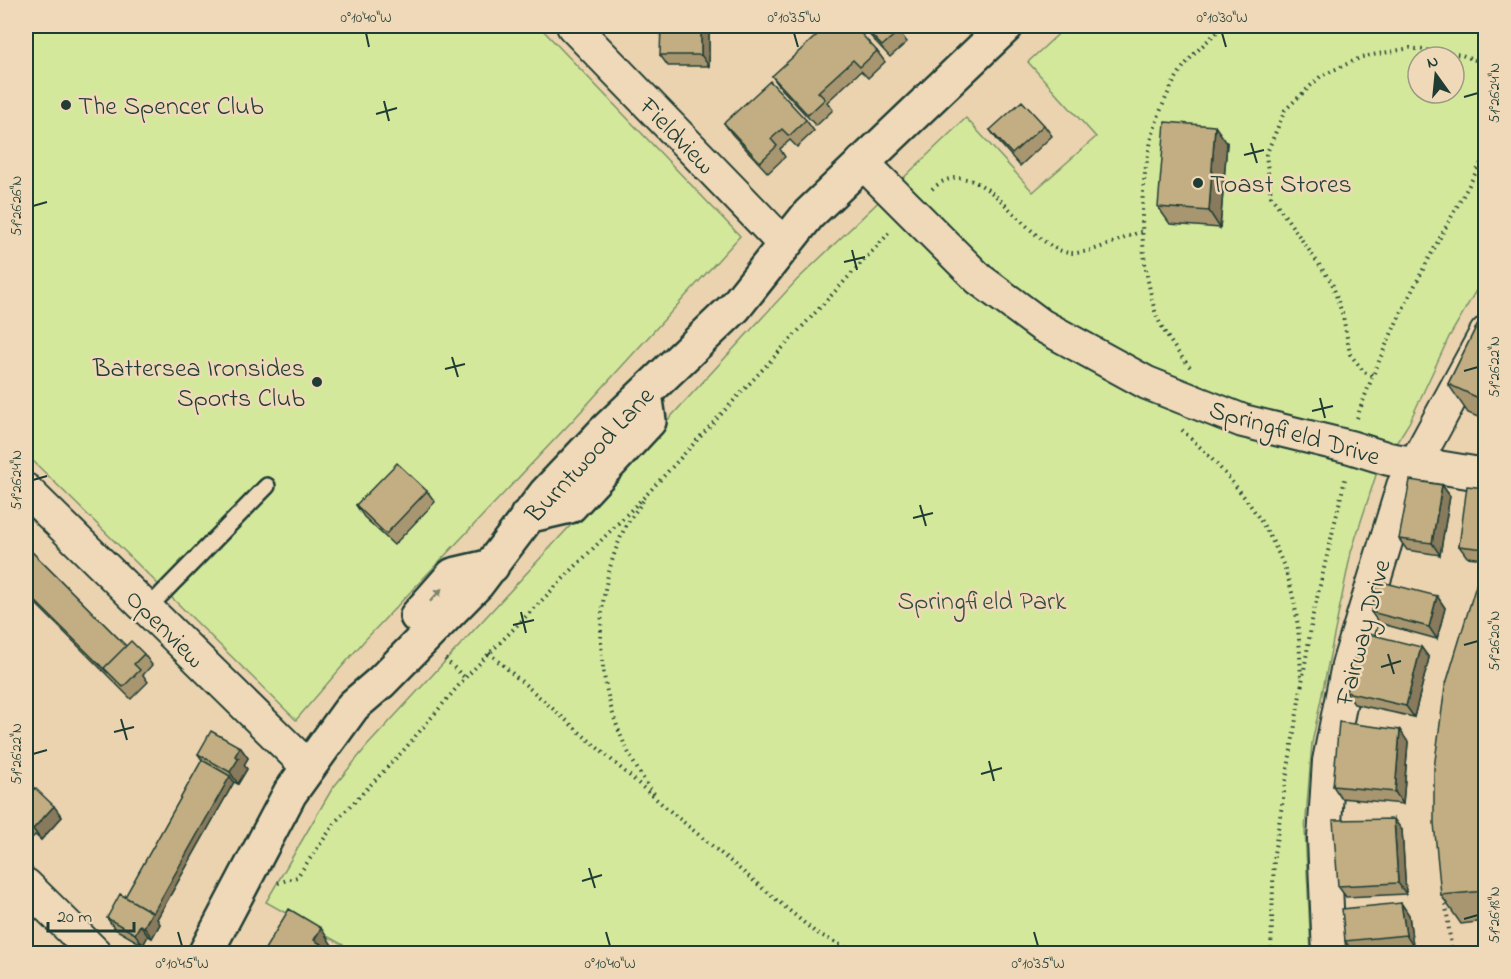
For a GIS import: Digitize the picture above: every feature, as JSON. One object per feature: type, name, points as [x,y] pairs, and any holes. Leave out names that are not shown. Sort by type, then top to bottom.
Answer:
[{"type":"main road","name":"Burntwood Lane","points":[[205,954],[290,793],[307,766],[353,706],[411,661],[492,566],[527,516],[570,506],[650,421],[645,393],[735,308],[809,214],[1006,26]]},
{"type":"main road","points":[[411,661],[383,654],[453,575],[492,566]]},
{"type":"street","name":"Fieldview","points":[[573,26],[784,244]]},
{"type":"street","name":"Springfield Drive","points":[[862,162],[979,279],[1041,325],[1147,383],[1243,421],[1347,432],[1389,459],[1485,475]]},
{"type":"street","name":"Fairway Drive","points":[[1329,954],[1324,839],[1329,761],[1348,666],[1403,486],[1485,333]]},
{"type":"street","name":"Openview","points":[[26,490],[307,766]]},
{"type":"street","points":[[26,885],[96,954]]},
{"type":"lane","points":[[147,609],[267,486]]},
{"type":"path","points":[[1195,372],[1179,355],[1156,315],[1147,276],[1142,231],[1144,176],[1159,117],[1182,69],[1223,26]]},
{"type":"path","points":[[1372,375],[1364,372],[1350,354],[1343,316],[1332,283],[1272,196],[1266,155],[1285,110],[1321,76],[1362,57],[1410,48],[1462,56],[1485,64]]},
{"type":"path","points":[[1272,954],[1274,854],[1313,615],[1345,478],[1347,432],[1356,420],[1372,375],[1412,290],[1485,153]]},
{"type":"path","points":[[924,196],[940,182],[963,178],[994,193],[1042,242],[1070,253],[1102,246],[1142,231]]},
{"type":"path","points":[[267,887],[297,877],[338,819],[403,751],[465,678],[648,493],[894,228],[887,221]]},
{"type":"path","points":[[1179,428],[1219,465],[1272,542],[1293,595],[1299,633],[1301,690]]},
{"type":"path","points":[[648,493],[623,531],[602,610],[600,654],[606,694],[624,744],[638,773],[663,805]]},
{"type":"path","points":[[489,653],[663,805],[815,932],[858,954]]},
{"type":"path","points":[[411,661],[465,678]]},
{"type":"path","points":[[1443,886],[1452,954]]},
{"type":"green space","name":"Battersea Ironsides Sports Club","points":[[26,26],[539,26],[740,236],[574,419],[364,641],[296,720],[26,454]]},
{"type":"green space","name":"Springfield Park","points":[[1067,26],[1485,26],[1485,275],[1449,337],[1409,423],[1376,475],[1351,552],[1312,743],[1305,830],[1311,953],[359,954],[266,902],[332,789],[367,746],[797,280],[966,118],[1033,192],[1096,137],[1028,62]]},
{"type":"building","points":[[661,26],[701,26],[701,55],[660,55]]},
{"type":"building","points":[[827,26],[854,26],[877,51],[860,67],[853,60],[818,92],[825,99],[808,115],[772,76]]},
{"type":"building","points":[[863,26],[894,26],[899,31],[882,46]]},
{"type":"building","points":[[770,81],[806,120],[789,136],[782,129],[771,139],[777,146],[760,162],[724,123]]},
{"type":"building","points":[[1022,101],[1044,125],[1012,154],[990,130]]},
{"type":"building","points":[[1165,122],[1215,126],[1209,211],[1158,207]]},
{"type":"building","points":[[1485,309],[1485,401],[1448,384]]},
{"type":"building","points":[[397,463],[427,491],[386,534],[356,505]]},
{"type":"building","points":[[1410,480],[1442,485],[1432,543],[1399,539]]},
{"type":"building","points":[[1467,486],[1485,488],[1485,549],[1459,546]]},
{"type":"building","points":[[26,546],[126,646],[104,668],[108,673],[26,592]]},
{"type":"building","points":[[1480,572],[1485,573],[1485,891],[1441,895],[1434,823],[1434,768],[1445,687]]},
{"type":"building","points":[[1378,581],[1437,596],[1429,627],[1371,612]]},
{"type":"building","points":[[1361,632],[1421,647],[1406,706],[1346,692]]},
{"type":"building","points":[[131,641],[144,654],[134,664],[140,670],[123,687],[104,668]]},
{"type":"building","points":[[1339,722],[1400,730],[1395,792],[1333,786]]},
{"type":"building","points":[[211,731],[240,747],[235,756],[239,758],[230,772],[198,754]]},
{"type":"building","points":[[202,760],[230,776],[153,913],[125,897]]},
{"type":"building","points":[[26,780],[34,789],[26,798]]},
{"type":"building","points":[[35,788],[54,806],[33,829],[26,825],[26,798]]},
{"type":"building","points":[[1394,819],[1398,883],[1338,886],[1333,820]]},
{"type":"building","points":[[120,894],[152,912],[144,927],[140,925],[135,934],[107,918]]},
{"type":"building","points":[[1401,903],[1406,935],[1345,941],[1342,909]]},
{"type":"building","points":[[289,909],[321,928],[314,940],[321,944],[315,954],[262,954]]},
{"type":"place","name":"The Spencer Club","points":[[66,105]]},
{"type":"place","name":"Toast Stores","points":[[1198,183]]},
{"type":"place","name":"Battersea Ironsides Sports Club","points":[[317,382]]}]
